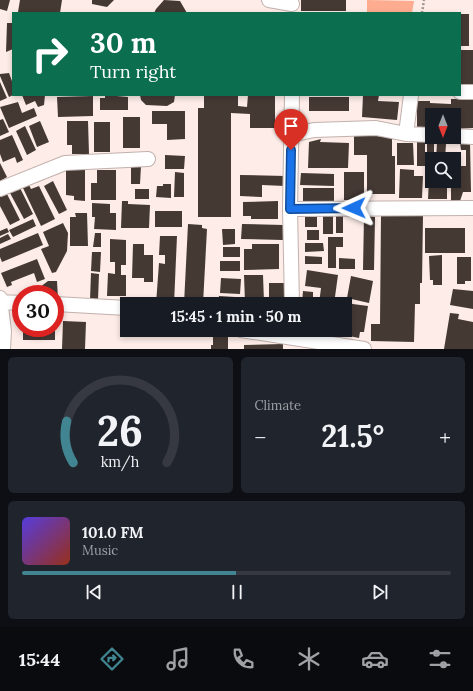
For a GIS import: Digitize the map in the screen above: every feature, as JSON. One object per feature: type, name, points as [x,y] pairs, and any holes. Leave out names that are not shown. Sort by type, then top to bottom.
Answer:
[{"type":"street","points":[[269,0],[292,6]]},
{"type":"street","points":[[461,92],[473,92]]},
{"type":"street","points":[[292,96],[290,209],[292,297]]},
{"type":"street","points":[[406,134],[411,96]]},
{"type":"street","points":[[291,135],[314,130],[348,128],[376,128],[406,134],[425,135]]},
{"type":"street","points":[[461,136],[473,137]]},
{"type":"street","points":[[0,189],[65,163],[148,159]]},
{"type":"street","points":[[290,209],[369,207],[473,208]]},
{"type":"street","points":[[3,349],[4,331],[0,300],[12,302]]},
{"type":"street","points":[[64,304],[120,308]]},
{"type":"street","points":[[281,337],[364,349]]},
{"type":"path","points":[[422,12],[424,0]]},
{"type":"shaded area","points":[[367,0],[414,1],[412,12],[367,12]]},
{"type":"building","points":[[0,0],[10,0],[7,11],[0,9]]},
{"type":"building","points":[[20,0],[62,0],[60,12],[18,12]]},
{"type":"building","points":[[92,0],[114,0],[107,7],[92,4]]},
{"type":"building","points":[[164,0],[180,1],[186,12],[154,12]]},
{"type":"building","points":[[301,0],[346,0],[346,11],[301,11]]},
{"type":"building","points":[[461,14],[469,14],[469,46],[461,46]]},
{"type":"building","points":[[7,23],[12,23],[12,49],[6,52]]},
{"type":"building","points":[[461,50],[473,50],[473,84],[461,84]]},
{"type":"building","points":[[9,73],[12,81],[12,96],[9,97],[0,76],[0,74]]},
{"type":"building","points":[[0,82],[7,98],[0,101]]},
{"type":"building","points":[[22,96],[45,96],[44,105],[38,107],[35,101],[26,105]]},
{"type":"building","points":[[93,96],[93,116],[58,117],[57,97]]},
{"type":"building","points":[[105,96],[128,97],[128,110],[100,110],[100,98],[105,98]]},
{"type":"building","points":[[140,96],[175,96],[174,102],[167,106],[146,105],[141,100]]},
{"type":"building","points":[[204,96],[238,96],[238,106],[247,107],[248,96],[275,96],[275,128],[250,128],[250,114],[231,113],[231,217],[198,217],[198,108],[204,108]]},
{"type":"building","points":[[363,96],[379,96],[378,101],[399,102],[397,120],[362,117]]},
{"type":"building","points":[[309,97],[349,97],[349,111],[309,111]]},
{"type":"building","points":[[451,99],[473,99],[473,128],[461,129],[461,108],[425,108],[425,129],[417,129],[417,101],[451,104]]},
{"type":"building","points":[[18,102],[22,113],[34,108],[37,116],[9,128],[0,107]]},
{"type":"building","points":[[152,111],[185,111],[185,139],[167,140],[167,124],[152,124]]},
{"type":"building","points":[[123,117],[140,117],[140,148],[123,148]]},
{"type":"building","points":[[3,119],[9,132],[0,136],[0,120]]},
{"type":"building","points":[[40,121],[49,142],[37,147],[29,126]]},
{"type":"building","points":[[67,121],[88,121],[89,154],[72,154],[72,145],[67,145]]},
{"type":"building","points":[[94,122],[110,122],[110,152],[94,152]]},
{"type":"building","points":[[25,126],[36,150],[27,155],[16,131]]},
{"type":"building","points":[[354,133],[392,138],[392,156],[395,156],[395,194],[367,194],[367,155],[354,155]]},
{"type":"building","points":[[12,135],[23,160],[17,163],[15,157],[3,162],[0,154],[0,140]]},
{"type":"building","points":[[321,139],[320,142],[349,143],[348,168],[308,168],[309,142]]},
{"type":"building","points":[[417,139],[425,139],[425,166],[417,166]]},
{"type":"building","points":[[470,142],[471,192],[463,192],[460,201],[451,201],[451,188],[461,188],[461,166],[466,166],[466,150],[461,150],[461,143]]},
{"type":"building","points":[[397,143],[413,143],[414,165],[397,165]]},
{"type":"building","points":[[427,144],[434,144],[434,152],[427,152]]},
{"type":"building","points":[[437,144],[446,144],[445,152],[436,152]]},
{"type":"building","points":[[165,155],[185,156],[184,169],[165,169]]},
{"type":"building","points":[[0,163],[7,177],[0,181]]},
{"type":"building","points":[[131,166],[141,166],[140,184],[131,184]]},
{"type":"building","points":[[400,169],[414,170],[414,176],[423,176],[422,198],[399,198]]},
{"type":"building","points":[[66,170],[85,170],[85,201],[74,200],[74,196],[66,195]]},
{"type":"building","points":[[97,170],[116,170],[116,200],[91,200],[91,183],[97,183]]},
{"type":"building","points":[[175,172],[184,173],[184,197],[174,197]]},
{"type":"building","points":[[344,172],[364,172],[364,200],[344,200]]},
{"type":"building","points":[[301,173],[334,174],[334,186],[300,185]]},
{"type":"building","points":[[240,175],[285,176],[285,186],[262,185],[262,197],[240,196]]},
{"type":"building","points":[[53,181],[67,210],[59,214],[44,186]]},
{"type":"building","points":[[163,184],[171,184],[171,198],[156,197],[157,186],[163,186]]},
{"type":"building","points":[[29,185],[31,189],[39,186],[55,219],[41,226],[23,188]]},
{"type":"building","points":[[20,188],[33,214],[24,219],[10,193]]},
{"type":"building","points":[[303,188],[334,188],[334,203],[303,202]]},
{"type":"building","points":[[429,188],[447,188],[447,199],[428,199]]},
{"type":"building","points":[[135,189],[149,189],[149,199],[135,199]]},
{"type":"building","points":[[7,194],[20,220],[10,225],[0,206],[0,197]]},
{"type":"building","points":[[122,201],[128,201],[128,204],[150,205],[149,228],[121,228]]},
{"type":"building","points":[[278,201],[278,219],[251,219],[251,216],[243,216],[243,202]]},
{"type":"building","points":[[92,203],[110,204],[110,213],[116,213],[116,230],[94,229],[95,217],[92,217]]},
{"type":"building","points":[[155,211],[182,211],[182,227],[155,227]]},
{"type":"building","points":[[75,213],[87,213],[88,246],[70,246],[70,217],[76,217]]},
{"type":"building","points":[[381,215],[423,215],[422,283],[420,283],[420,304],[415,304],[414,342],[371,341],[371,324],[380,324]]},
{"type":"building","points":[[323,216],[333,216],[333,234],[323,234]]},
{"type":"building","points":[[336,216],[343,216],[343,233],[336,233]]},
{"type":"building","points":[[364,216],[375,217],[374,270],[363,270]]},
{"type":"building","points":[[305,217],[317,217],[317,227],[305,227]]},
{"type":"building","points":[[33,219],[36,226],[13,237],[9,230]]},
{"type":"building","points":[[63,223],[68,233],[67,251],[56,272],[52,273],[41,249],[49,246],[43,232]]},
{"type":"building","points":[[188,224],[202,225],[202,228],[207,229],[203,297],[184,297]]},
{"type":"building","points":[[242,224],[283,225],[283,240],[241,239]]},
{"type":"building","points":[[7,228],[9,232],[0,236],[0,231]]},
{"type":"building","points":[[425,228],[465,228],[465,253],[425,253]]},
{"type":"building","points":[[222,229],[235,229],[235,244],[223,245]]},
{"type":"building","points":[[307,230],[319,230],[319,240],[307,240]]},
{"type":"building","points":[[38,233],[43,245],[2,262],[0,257],[0,249]]},
{"type":"building","points":[[95,233],[101,233],[101,247],[93,247]]},
{"type":"building","points":[[8,234],[11,239],[0,244],[0,238]]},
{"type":"building","points":[[160,236],[177,236],[174,297],[157,297],[159,263],[165,264],[165,255],[159,255]]},
{"type":"building","points":[[328,237],[343,237],[343,247],[336,247],[336,268],[328,268]]},
{"type":"building","points":[[110,239],[126,240],[126,265],[121,265],[121,275],[126,275],[126,296],[107,296],[108,273],[115,274],[115,262],[110,262]]},
{"type":"building","points":[[305,243],[323,243],[324,251],[305,252]]},
{"type":"building","points":[[133,244],[144,244],[144,255],[153,255],[153,282],[144,282],[144,278],[132,278]]},
{"type":"building","points":[[252,244],[279,244],[279,269],[244,270],[244,249],[252,249]]},
{"type":"building","points":[[223,247],[240,247],[240,257],[223,257]]},
{"type":"building","points":[[92,252],[101,252],[100,272],[91,271]]},
{"type":"building","points":[[442,255],[442,285],[433,285],[433,280],[430,280],[429,256]]},
{"type":"building","points":[[305,256],[322,257],[322,264],[305,264]]},
{"type":"building","points":[[457,257],[471,257],[471,281],[465,281],[465,284],[457,284]]},
{"type":"building","points":[[339,258],[355,259],[355,269],[339,269]]},
{"type":"building","points":[[37,259],[45,279],[37,282],[34,273],[11,282],[12,285],[7,287],[1,273]]},
{"type":"building","points":[[220,261],[240,261],[240,271],[220,271]]},
{"type":"building","points":[[307,270],[338,275],[335,297],[320,297],[321,288],[305,286]]},
{"type":"building","points":[[91,273],[99,274],[98,300],[90,300]]},
{"type":"building","points":[[244,275],[263,275],[264,297],[245,297]]},
{"type":"building","points":[[351,276],[373,281],[369,303],[352,299],[352,297],[347,297]]},
{"type":"building","points":[[221,278],[241,279],[240,294],[220,293]]},
{"type":"building","points":[[48,281],[57,281],[57,285],[43,285]]},
{"type":"building","points":[[269,283],[286,283],[286,297],[269,297]]},
{"type":"building","points":[[453,289],[473,291],[473,309],[450,305]]},
{"type":"building","points":[[303,291],[313,292],[313,297],[302,297]]},
{"type":"building","points":[[352,304],[368,306],[364,332],[360,332],[359,338],[352,337]]},
{"type":"building","points":[[450,313],[459,314],[458,319],[473,322],[473,349],[444,349]]},
{"type":"building","points":[[64,321],[86,322],[85,349],[62,349]]},
{"type":"building","points":[[23,337],[55,337],[55,340],[23,340]]},
{"type":"building","points":[[213,337],[228,337],[228,349],[211,349],[211,345],[213,345]]},
{"type":"building","points":[[283,344],[283,349],[244,349],[244,345]]},
{"type":"route","points":[[291,150],[290,209],[354,208]]}]
